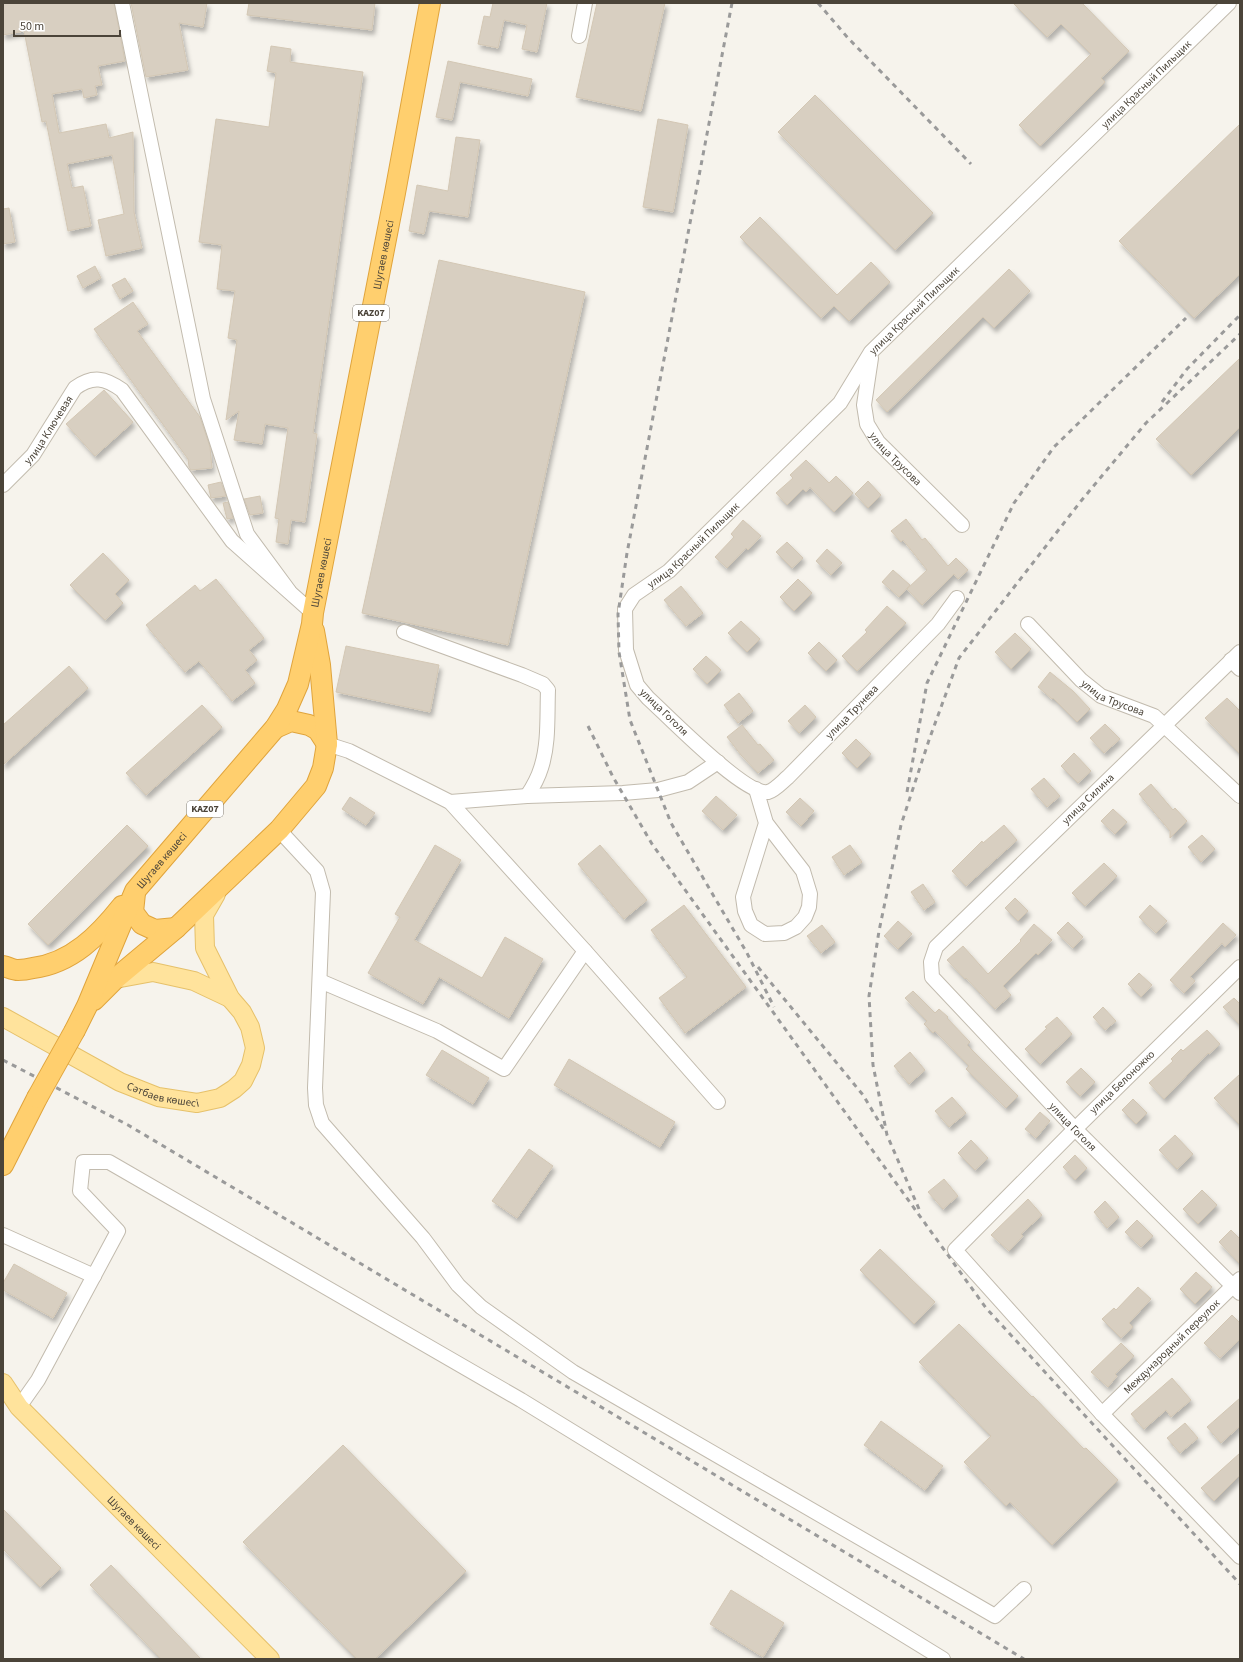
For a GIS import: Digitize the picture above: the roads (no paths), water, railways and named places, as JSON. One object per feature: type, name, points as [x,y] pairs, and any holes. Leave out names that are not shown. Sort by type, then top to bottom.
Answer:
[{"type":"highway","name":"Шугаев көшесі","points":[[3,1164],[87,1006],[135,891],[275,728],[287,709],[298,684],[430,3]]},
{"type":"highway","name":"Шугаев көшесі","points":[[176,928],[279,830],[316,786],[323,768],[327,744],[320,665],[312,618]]},
{"type":"highway","points":[[275,728],[291,721],[309,725],[318,730],[327,744]]},
{"type":"highway","points":[[135,891],[133,912],[142,924],[155,930],[176,928]]},
{"type":"highway","points":[[3,966],[18,970],[43,967],[67,958],[85,946],[110,922],[135,891]]},
{"type":"highway","name":"KAZ07","points":[[115,979],[176,928]]},
{"type":"highway","name":"Шугаев көшесі","points":[[87,1006],[115,979]]},
{"type":"main road","name":"Сәтбаев көшесі","points":[[3,1016],[120,1082],[158,1097],[197,1103],[220,1098],[243,1081],[251,1065],[255,1048],[250,1027],[242,1012],[230,998],[206,948],[204,915],[221,885]]},
{"type":"main road","name":"Сәтбаев көшесі","points":[[115,979],[153,972],[194,981],[230,998]]},
{"type":"main road","name":"Шугаев көшесі","points":[[3,1383],[19,1407],[269,1659]]},
{"type":"street","points":[[122,3],[204,399],[247,534],[312,618]]},
{"type":"street","points":[[579,36],[585,3]]},
{"type":"street","name":"улица Красный Пильщик","points":[[625,631],[625,609],[634,594],[669,571],[840,403],[871,352],[1229,3]]},
{"type":"street","name":"улица Трусова","points":[[871,352],[864,405],[867,424],[878,442],[962,525]]},
{"type":"street","name":"улица Ключевая","points":[[3,485],[33,455],[75,388],[82,382],[95,379],[109,381],[122,390],[232,541],[289,590]]},
{"type":"street","name":"улица Трунева","points":[[756,789],[767,792],[775,788],[788,777],[938,624],[957,598]]},
{"type":"street","name":"улица Трусова","points":[[1028,624],[1081,680],[1102,696],[1154,716],[1240,796]]},
{"type":"street","name":"улица Гоголя","points":[[625,631],[626,650],[637,685],[648,698],[733,776],[756,789]]},
{"type":"street","points":[[404,632],[522,675],[543,684],[548,690],[547,735],[542,767],[527,796]]},
{"type":"street","name":"улица Силина","points":[[936,947],[1164,724],[1237,660]]},
{"type":"street","points":[[327,744],[349,751],[450,802],[718,1102]]},
{"type":"street","points":[[450,802],[527,796],[623,793],[658,790],[688,782],[718,762]]},
{"type":"street","points":[[756,789],[766,823],[802,871],[810,894],[809,907],[805,917],[796,927],[784,933],[765,934],[751,925],[745,911],[743,897],[766,823]]},
{"type":"street","points":[[279,830],[317,871],[323,892],[315,1088],[316,1105],[322,1123],[423,1238],[458,1285],[481,1307],[573,1372],[995,1616],[1024,1589]]},
{"type":"street","name":"улица Гоголя","points":[[936,947],[930,962],[932,977],[1075,1129],[1238,1286]]},
{"type":"street","points":[[320,981],[437,1031],[504,1069],[585,952]]},
{"type":"street","name":"улица Белоножко","points":[[1102,1414],[955,1250],[1075,1129],[1240,967]]},
{"type":"street","points":[[19,1407],[38,1380],[118,1231],[80,1191],[83,1162],[109,1162],[521,1400],[943,1659]]},
{"type":"street","points":[[3,1235],[94,1276]]},
{"type":"street","name":"Международный переулок","points":[[1102,1414],[1238,1286]]},
{"type":"street","points":[[1102,1414],[1240,1557]]},
{"type":"railway","points":[[732,3],[627,553],[618,614],[619,652],[630,720],[671,823],[747,953],[774,1007]]},
{"type":"railway","points":[[818,3],[848,38],[971,164]]},
{"type":"railway","points":[[1162,402],[1187,369],[1240,315]]},
{"type":"railway","points":[[907,792],[927,683],[1014,503],[1054,447],[1186,318]]},
{"type":"railway","points":[[919,1209],[887,1135],[873,1065],[869,996],[879,931],[901,825],[929,740],[959,658],[1081,501],[1146,423],[1240,334]]},
{"type":"railway","points":[[588,726],[613,777],[652,844],[986,1308],[1240,1584]]},
{"type":"railway","points":[[758,967],[863,1095],[884,1130]]},
{"type":"railway","points":[[3,1060],[128,1125],[1024,1659]]}]
